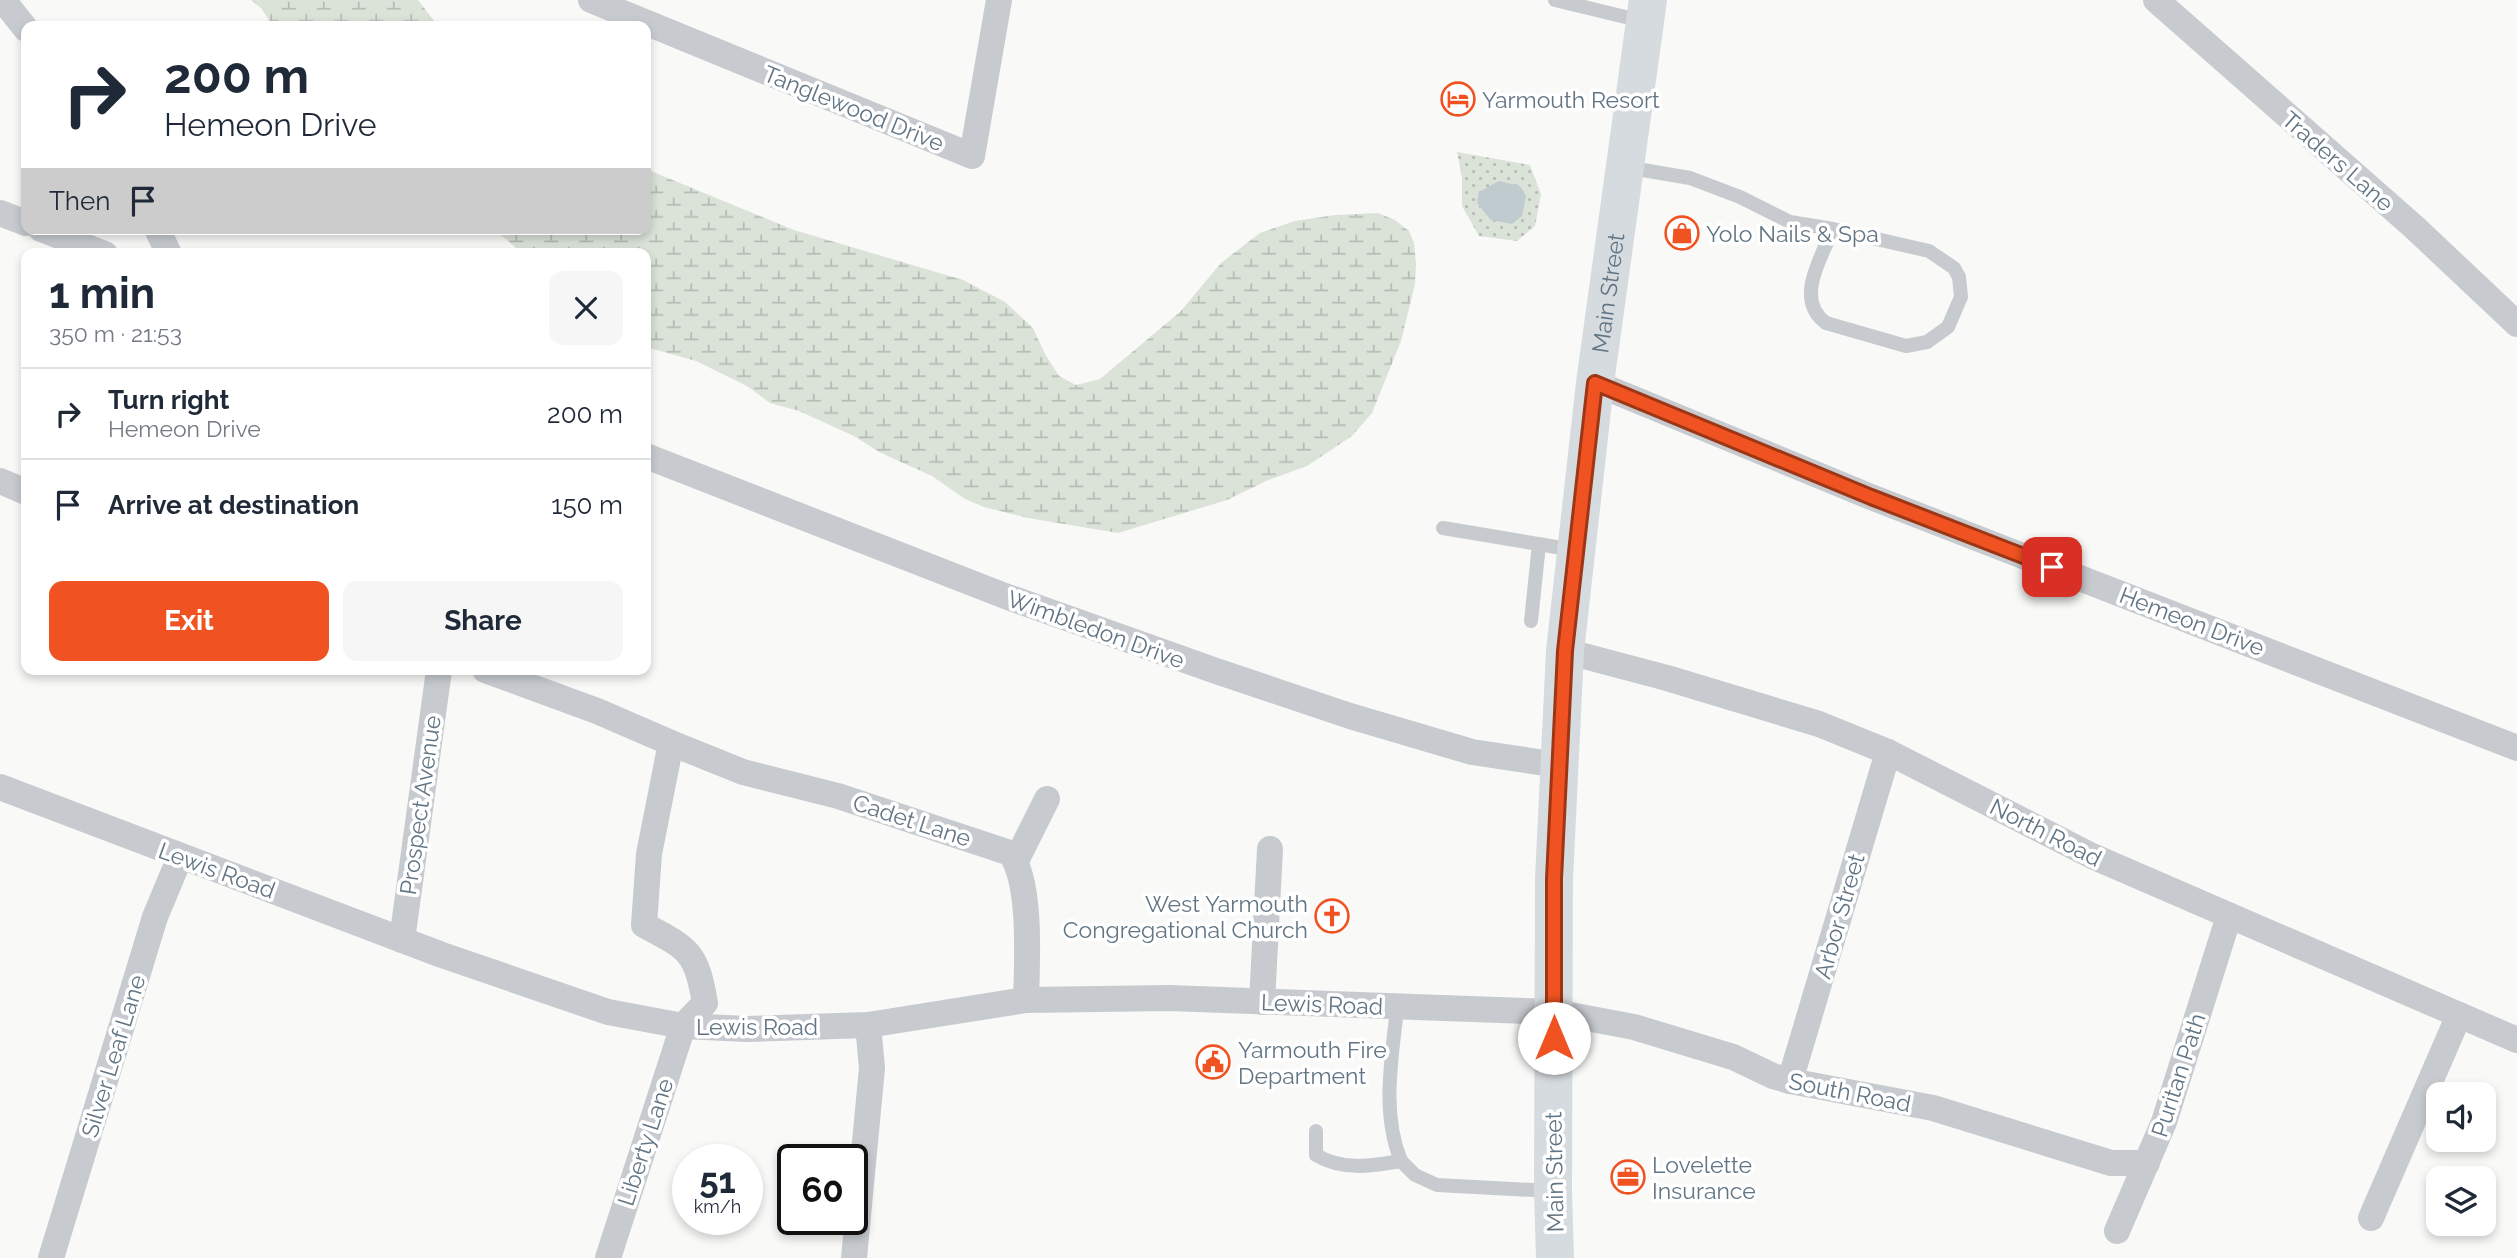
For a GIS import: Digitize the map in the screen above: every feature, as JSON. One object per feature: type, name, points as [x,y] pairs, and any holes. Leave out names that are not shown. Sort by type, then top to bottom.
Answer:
[{"type":"main road","name":"Main Street","points":[[1556,1258],[1553,1191],[1554,879],[1565,651],[1558,547],[1595,383],[1646,11]]},
{"type":"street","points":[[4,0],[21,22]]},
{"type":"street","name":"Tanglewood Drive","points":[[591,0],[642,21]]},
{"type":"street","name":"Tanglewood Drive","points":[[651,25],[972,156],[999,0]]},
{"type":"street","name":"Traders Lane","points":[[2156,0],[2414,227],[2517,324]]},
{"type":"street","points":[[0,213],[21,221]]},
{"type":"street","points":[[56,235],[90,248]]},
{"type":"street","name":"Hemeon Drive","points":[[1595,383],[1871,497],[2517,748]]},
{"type":"street","name":"Wimbledon Drive","points":[[651,458],[1005,596],[1216,671],[1350,716],[1472,752],[1558,765]]},
{"type":"street","points":[[0,481],[21,490]]},
{"type":"street","name":"North Road","points":[[1565,651],[1667,678],[1819,724],[1888,751],[2080,851],[2517,1040]]},
{"type":"street","name":"Prospect Avenue","points":[[402,940],[438,675]]},
{"type":"street","name":"Cadet Lane","points":[[499,675],[597,711],[743,772],[838,796],[1010,853],[1016,861]]},
{"type":"street","points":[[671,743],[649,854],[644,925],[683,946],[699,971],[705,1003],[683,1026]]},
{"type":"street","name":"Arbor Street","points":[[1790,1081],[1888,751]]},
{"type":"street","name":"Lewis Road","points":[[0,787],[402,940],[608,1013],[683,1026],[747,1029],[868,1025],[1026,1000],[1169,998],[1554,1012]]},
{"type":"street","points":[[1026,1000],[1023,880],[1016,861],[1047,799]]},
{"type":"street","points":[[1262,1002],[1270,849]]},
{"type":"street","name":"Silver Leaf Lane","points":[[51,1258],[155,918],[180,857]]},
{"type":"street","name":"Puritan Path","points":[[2117,1231],[2164,1122],[2229,916]]},
{"type":"street","name":"South Road","points":[[1554,1012],[1634,1027],[1733,1058],[1790,1081],[1933,1108],[2111,1163],[2147,1163]]},
{"type":"street","points":[[2371,1218],[2459,1015]]},
{"type":"street","points":[[853,1258],[872,1068],[868,1025]]},
{"type":"street","name":"Liberty Lane","points":[[608,1258],[683,1026]]},
{"type":"lane","points":[[1555,0],[1646,11]]},
{"type":"lane","points":[[1623,167],[1690,178],[1740,197],[1790,222],[1833,229],[1928,251],[1954,268],[1959,277],[1961,297],[1948,327],[1927,342],[1906,346],[1826,323],[1815,315],[1809,298],[1815,271],[1833,229]]},
{"type":"lane","points":[[1443,528],[1558,547],[1531,621]]},
{"type":"lane","points":[[1397,1008],[1389,1109],[1394,1142],[1401,1161],[1415,1175],[1437,1185],[1553,1191]]},
{"type":"lane","points":[[1316,1131],[1316,1156],[1331,1164],[1368,1166],[1401,1161]]},
{"type":"green space","points":[[251,0],[418,0],[434,21],[270,21],[261,8]]},
{"type":"green space","points":[[1457,152],[1530,165],[1541,194],[1535,226],[1517,241],[1479,236],[1462,206],[1462,178]]},
{"type":"green space","points":[[651,171],[794,230],[963,280],[1005,302],[1033,328],[1059,376],[1076,385],[1100,379],[1180,312],[1221,263],[1260,233],[1295,221],[1335,215],[1378,213],[1395,220],[1409,231],[1414,243],[1416,263],[1415,284],[1401,341],[1372,413],[1352,436],[1307,466],[1266,481],[1227,500],[1118,533],[1028,518],[984,507],[965,499],[932,476],[879,452],[854,436],[799,411],[770,403],[747,386],[696,361],[651,348],[651,248],[516,248],[501,235],[651,235]]},
{"type":"shaded area","points":[[1499,181],[1520,186],[1526,196],[1522,216],[1512,224],[1491,220],[1477,203],[1479,192]]},
{"type":"place","name":"Yarmouth Resort","points":[[1458,99]]},
{"type":"place","name":"Yolo Nails & Spa","points":[[1682,233]]},
{"type":"place","name":"West Yarmouth Congregational Church","points":[[1332,916]]},
{"type":"place","name":"Yarmouth Fire Department","points":[[1213,1062]]},
{"type":"place","name":"Lovelette Insurance","points":[[1628,1177]]},
{"type":"route","points":[[1554,1038],[1554,879],[1565,651],[1595,383],[1871,497],[2052,567]]}]
